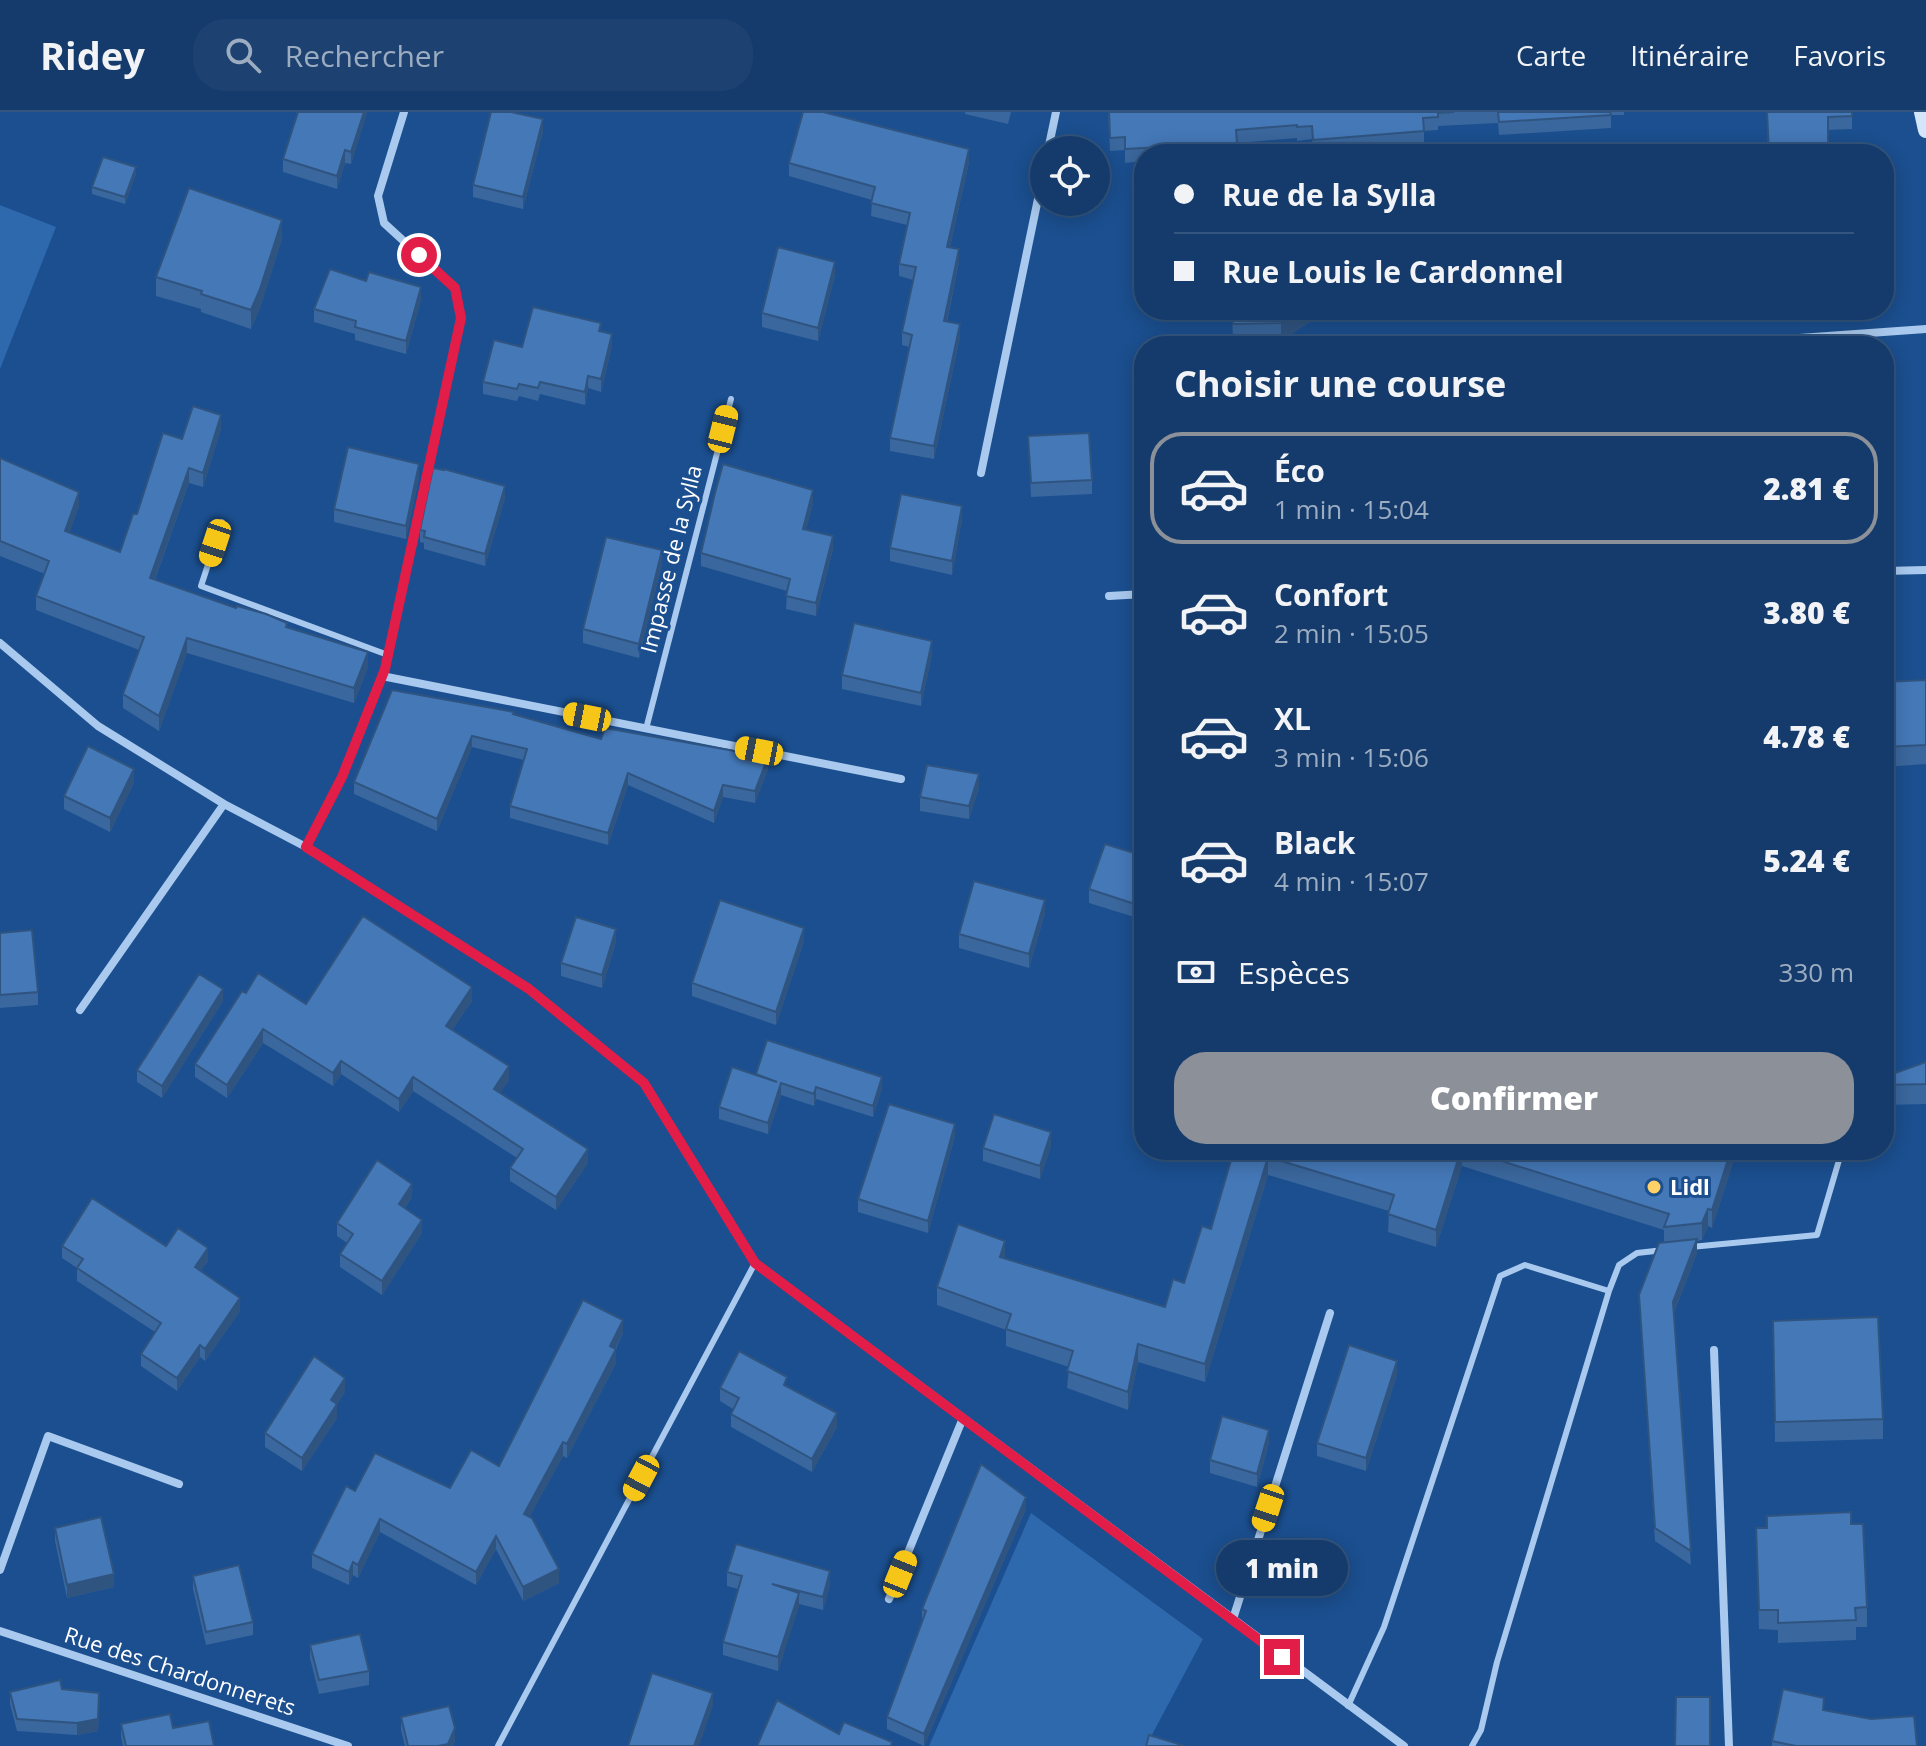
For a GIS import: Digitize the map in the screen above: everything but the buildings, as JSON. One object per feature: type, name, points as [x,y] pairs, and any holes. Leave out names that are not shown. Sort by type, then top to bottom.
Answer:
[{"type":"main road","points":[[1922,112],[1926,130]]},
{"type":"street","points":[[306,847],[342,777],[382,676],[461,318],[455,288],[384,223],[378,196],[404,112]]},
{"type":"street","points":[[1051,136],[1056,112]]},
{"type":"street","points":[[981,473],[1034,216]]},
{"type":"street","points":[[1827,336],[1926,329]]},
{"type":"street","points":[[1894,571],[1926,570]]},
{"type":"street","points":[[1109,596],[1134,595]]},
{"type":"street","points":[[0,643],[98,726],[224,804],[306,847],[529,989],[644,1083],[755,1263],[1404,1746]]},
{"type":"street","points":[[382,676],[901,779]]},
{"type":"street","points":[[80,1010],[224,804]]},
{"type":"street","points":[[1233,1619],[1330,1313]]},
{"type":"street","points":[[1714,1350],[1729,1746]]},
{"type":"street","points":[[889,1599],[963,1418]]},
{"type":"street","points":[[0,1570],[48,1436],[179,1484]]},
{"type":"street","name":"Rue des Chardonnerets","points":[[0,1631],[348,1746]]},
{"type":"lane","name":"Impasse de la Sylla","points":[[646,729],[731,399]]},
{"type":"lane","points":[[222,522],[201,586],[388,655]]},
{"type":"lane","points":[[1680,1248],[1817,1235],[1839,1160]]},
{"type":"lane","points":[[1472,1746],[1481,1730],[1497,1662],[1619,1265],[1637,1253],[1666,1250]]},
{"type":"lane","points":[[498,1746],[755,1263]]},
{"type":"lane","points":[[1348,1706],[1384,1627],[1500,1276],[1525,1265],[1609,1291]]},
{"type":"shaded area","points":[[0,205],[56,227],[0,369]]},
{"type":"shaded area","points":[[1031,1513],[1203,1639],[1146,1746],[929,1746]]},
{"type":"place","name":"Lidl","points":[[1654,1187]]},
{"type":"route","points":[[419,255],[455,288],[461,318],[385,669],[342,777],[306,847],[529,989],[644,1083],[755,1263],[1282,1657]]}]
